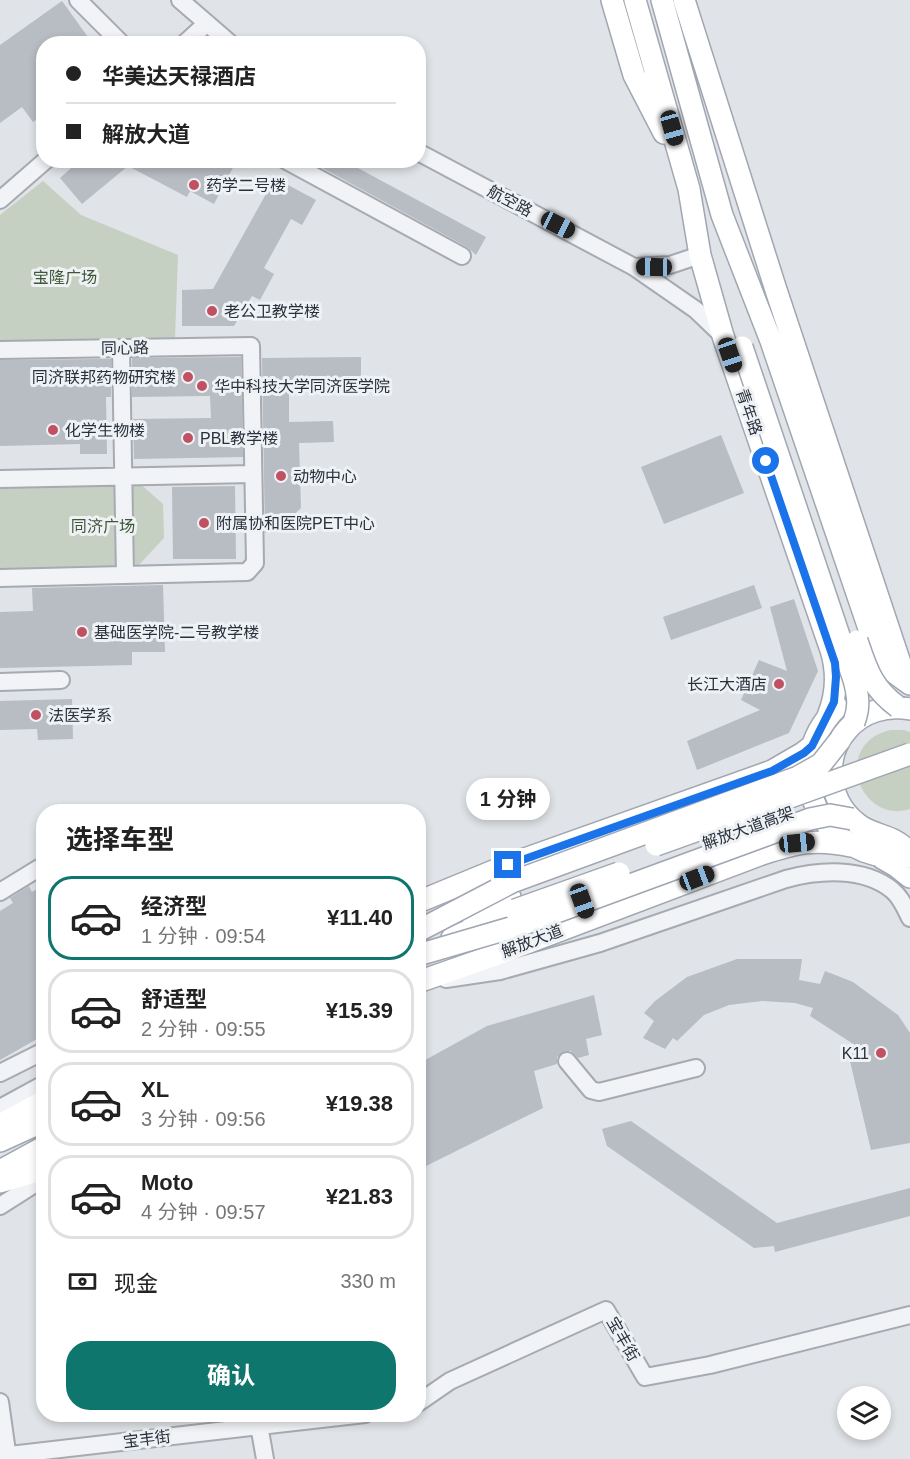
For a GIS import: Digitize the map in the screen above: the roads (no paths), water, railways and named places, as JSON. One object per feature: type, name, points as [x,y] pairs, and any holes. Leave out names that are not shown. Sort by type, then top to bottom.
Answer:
[{"type":"main road","points":[[612,0],[634,75],[683,168]]},
{"type":"main road","name":"青年路","points":[[635,0],[689,189],[700,255],[723,336],[831,651],[836,690],[828,716]]},
{"type":"main road","points":[[426,928],[512,882],[798,777],[821,764],[854,722],[858,711],[854,680],[749,345],[722,215],[662,0]]},
{"type":"main road","points":[[670,0],[675,48]]},
{"type":"main road","points":[[684,0],[784,313],[909,684]]},
{"type":"main road","points":[[689,189],[749,345],[867,669],[881,693],[904,708]]},
{"type":"main road","points":[[722,215],[771,341],[876,648],[888,668],[909,684]]},
{"type":"main road","points":[[909,684],[875,687],[856,694],[839,705],[821,725],[812,746],[808,771],[813,800],[828,827],[851,846],[879,856],[910,877]]},
{"type":"main road","points":[[854,722],[874,711],[904,708]]},
{"type":"main road","points":[[840,740],[835,751],[831,775],[837,799],[852,819],[862,827],[898,842],[910,855]]},
{"type":"main road","points":[[426,899],[508,865],[772,771],[812,746]]},
{"type":"main road","name":"解放大道高架","points":[[426,929],[910,754]]},
{"type":"main road","name":"解放大道高架","points":[[426,949],[515,910],[910,770]]},
{"type":"main road","points":[[426,951],[524,924],[810,819],[830,815],[852,819]]},
{"type":"main road","name":"解放大道","points":[[426,980],[762,854],[797,843],[824,842],[851,846]]},
{"type":"main road","points":[[561,846],[588,920]]},
{"type":"main road","points":[[879,856],[895,858],[910,855]]},
{"type":"main road","points":[[0,1110],[36,1102]]},
{"type":"main road","points":[[0,1125],[36,1105]]},
{"type":"main road","points":[[0,1141],[36,1125]]},
{"type":"main road","points":[[0,1171],[36,1151]]},
{"type":"main road","points":[[0,1182],[36,1171]]},
{"type":"street","points":[[78,0],[114,36]]},
{"type":"street","points":[[180,0],[222,36]]},
{"type":"street","points":[[193,36],[207,23]]},
{"type":"street","name":"航空路","points":[[426,156],[634,267],[696,310],[723,336]]},
{"type":"street","points":[[0,200],[37,168]]},
{"type":"street","points":[[300,168],[462,256]]},
{"type":"street","points":[[634,267],[670,265],[700,255]]},
{"type":"street","name":"同心路","points":[[0,350],[251,346],[253,474]]},
{"type":"street","points":[[121,348],[125,575]]},
{"type":"street","points":[[0,479],[253,474],[255,563],[247,572],[0,578]]},
{"type":"street","points":[[0,682],[61,680]]},
{"type":"street","points":[[0,892],[36,870]]},
{"type":"street","points":[[426,982],[500,971],[600,943],[786,879],[813,873],[837,872],[859,875],[877,881],[893,890],[910,918]]},
{"type":"street","points":[[0,1073],[36,1055]]},
{"type":"street","points":[[567,1061],[591,1090],[599,1092],[696,1068]]},
{"type":"street","points":[[0,1110],[36,1089]]},
{"type":"street","points":[[0,1206],[36,1184]]},
{"type":"street","name":"宝丰街","points":[[426,1398],[450,1381],[606,1310],[645,1377],[710,1365],[910,1315]]},
{"type":"street","points":[[0,1402],[5,1457]]},
{"type":"street","name":"宝丰街","points":[[5,1457],[245,1422]]},
{"type":"street","points":[[259,1422],[265,1459]]},
{"type":"place","name":"药学二号楼","points":[[194,185]]},
{"type":"place","name":"老公卫教学楼","points":[[212,311]]},
{"type":"place","name":"同济联邦药物研究楼","points":[[188,377]]},
{"type":"place","name":"华中科技大学同济医学院","points":[[202,386]]},
{"type":"place","name":"化学生物楼","points":[[53,430]]},
{"type":"place","name":"PBL教学楼","points":[[188,438]]},
{"type":"place","name":"动物中心","points":[[281,476]]},
{"type":"place","name":"附属协和医院PET中心","points":[[204,523]]},
{"type":"place","name":"基础医学院-二号教学楼","points":[[82,632]]},
{"type":"place","name":"长江大酒店","points":[[779,684]]},
{"type":"place","name":"法医学系","points":[[36,715]]},
{"type":"place","name":"K11","points":[[881,1053]]},
{"type":"park label","name":"宝隆广场","points":[[65,277]]},
{"type":"park label","name":"同济广场","points":[[103,526]]}]
